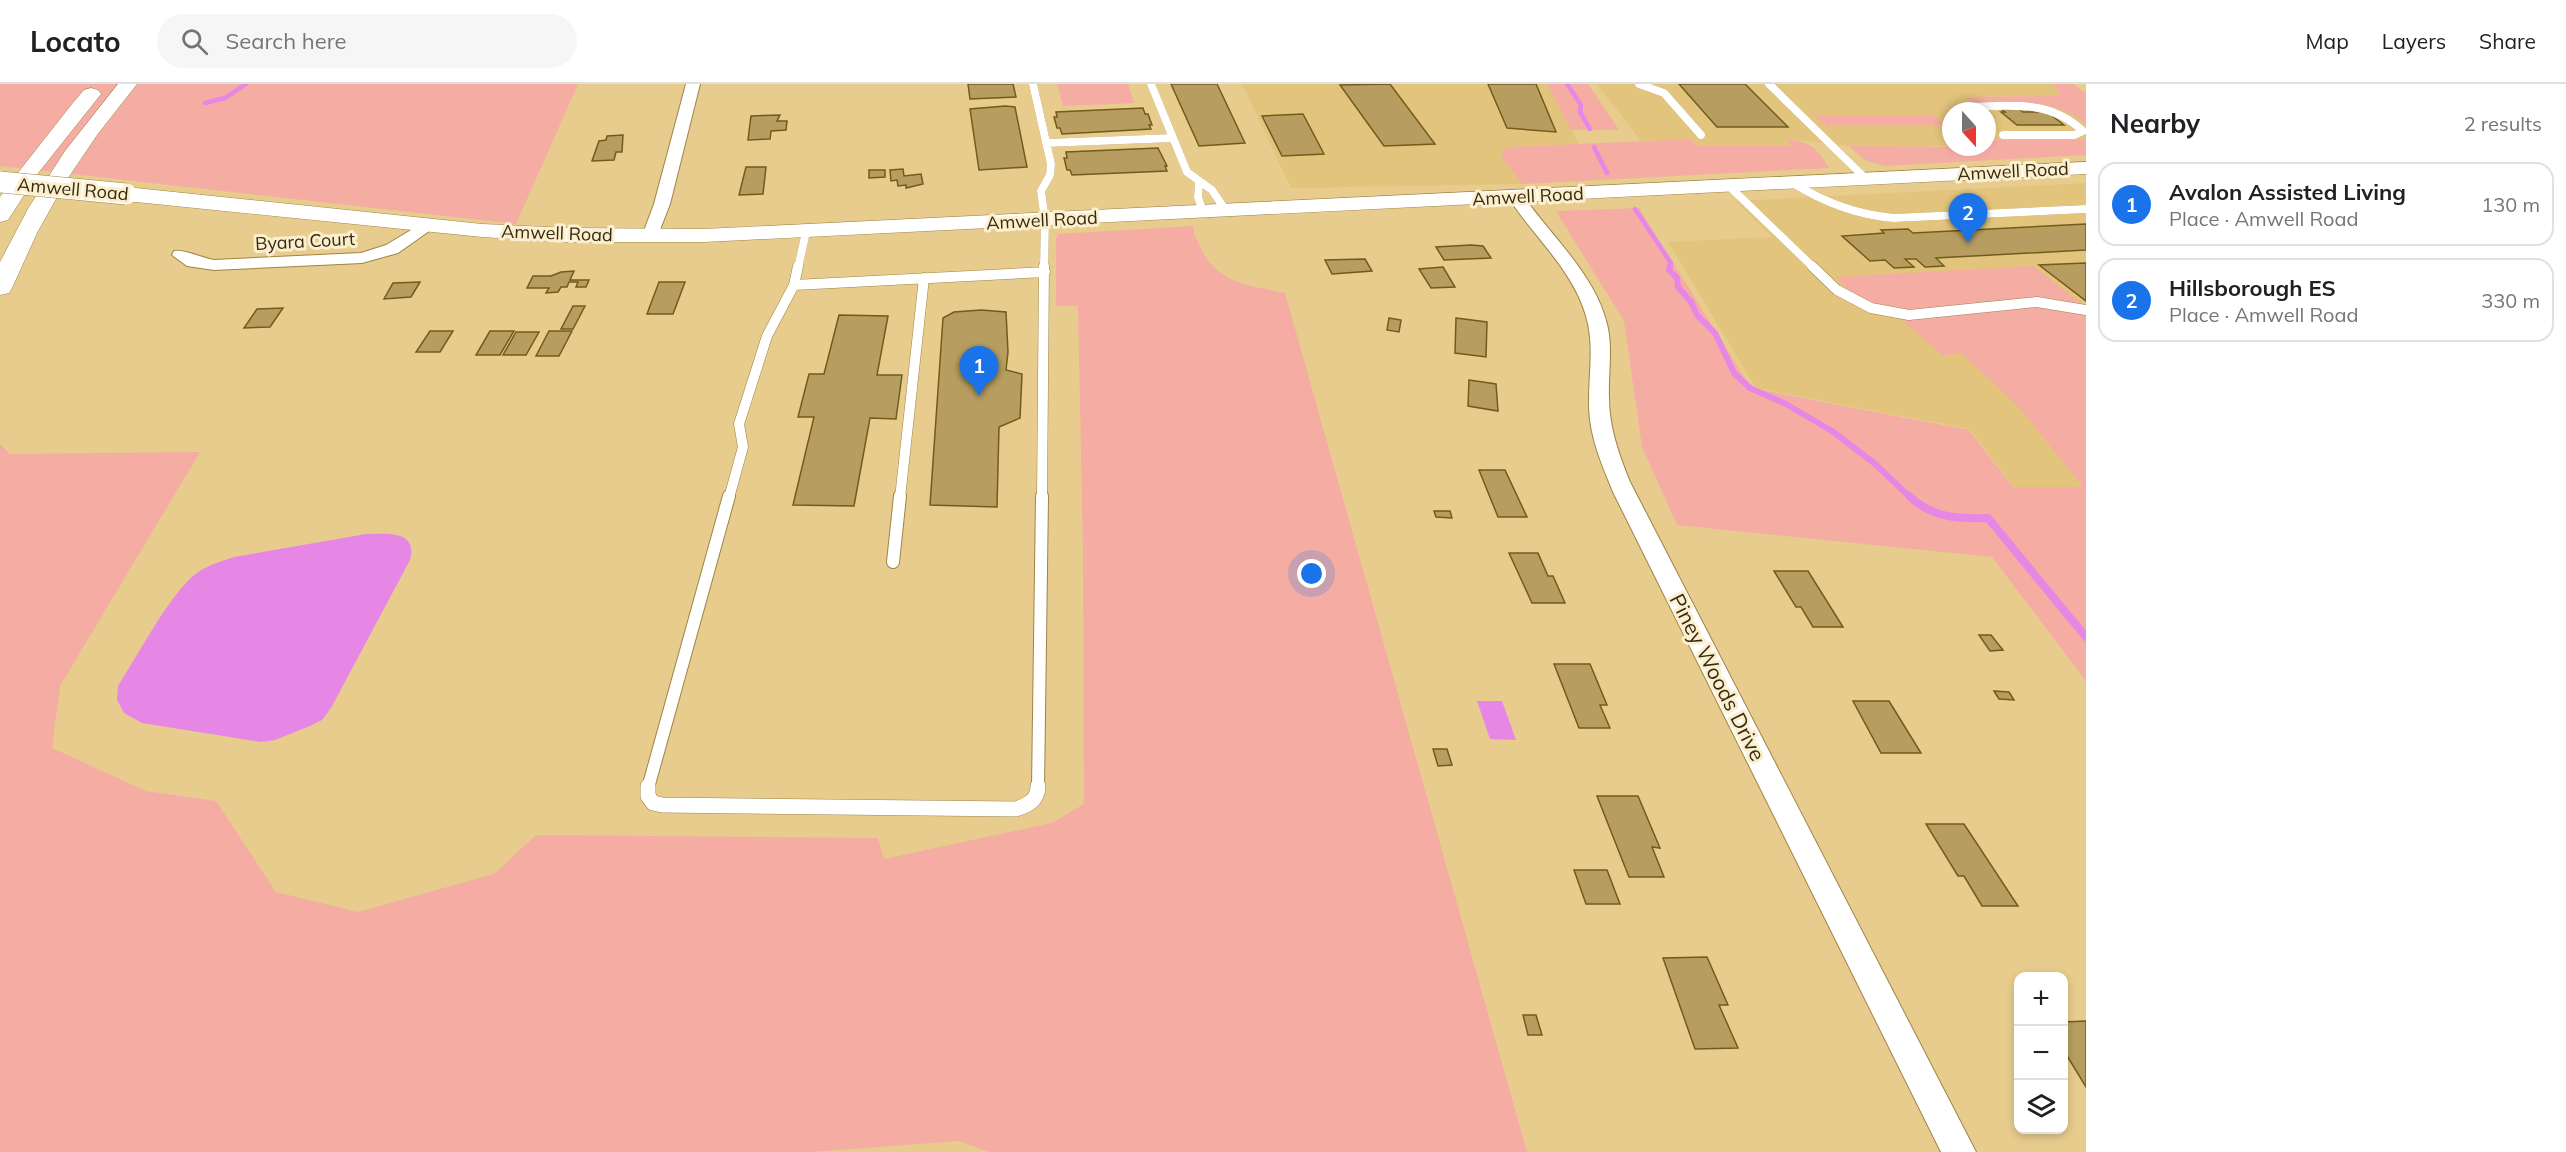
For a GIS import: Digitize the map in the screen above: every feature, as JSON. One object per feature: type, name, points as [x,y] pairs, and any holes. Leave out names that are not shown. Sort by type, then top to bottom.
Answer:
[{"type":"main road","points":[[0,215],[51,142],[100,84]]},
{"type":"main road","points":[[0,288],[55,180],[96,120],[128,84]]},
{"type":"main road","name":"Amwell Road","points":[[0,182],[426,226],[535,234],[650,236],[806,232],[2084,169]]},
{"type":"street","points":[[650,236],[662,204],[693,84]]},
{"type":"street","name":"Piney Woods Drive","points":[[1516,197],[1581,285],[1595,314],[1601,348],[1599,408],[1602,434],[1610,461],[1624,492],[1959,1152]]},
{"type":"street","name":"Byara Court","points":[[180,255],[193,262],[214,265],[362,258],[392,249],[426,226]]},
{"type":"lane","points":[[806,232],[794,285],[766,336],[739,424],[743,447],[648,785],[648,796],[653,803],[662,806],[1016,809],[1034,800],[1038,793],[1046,220],[1041,191],[1050,175],[1051,164],[1033,84]]},
{"type":"lane","points":[[1152,84],[1187,172],[1199,183],[1212,190],[1226,211]]},
{"type":"lane","points":[[1639,84],[1664,93],[1701,135]]},
{"type":"lane","points":[[1769,84],[1866,179]]},
{"type":"lane","points":[[1996,107],[2046,107],[2059,112],[2084,131],[2075,135],[2003,135]]},
{"type":"lane","points":[[1046,143],[1173,138]]},
{"type":"lane","points":[[1199,183],[1198,197],[1203,212]]},
{"type":"lane","points":[[1793,183],[1830,203],[1869,217],[1894,218],[2086,209]]},
{"type":"lane","points":[[1729,186],[1838,290],[1871,308],[1909,315],[2037,302],[2086,310]]},
{"type":"lane","points":[[794,285],[1045,272]]},
{"type":"lane","points":[[893,562],[924,278]]},
{"type":"shaded area","points":[[0,84],[578,84],[516,224],[0,166]]},
{"type":"shaded area","points":[[1057,84],[1128,84],[1134,103],[1063,106]]},
{"type":"shaded area","points":[[1242,84],[1547,84],[1579,144],[1512,147],[1503,150],[1502,158],[1522,184],[1291,188]]},
{"type":"shaded area","points":[[1547,84],[1588,84],[1619,130],[1571,130]]},
{"type":"shaded area","points":[[1597,84],[2052,84],[2060,90],[2063,96],[1966,97],[2039,103],[2076,116],[2086,124],[2086,140],[1996,140],[1996,102],[1942,102],[1942,146],[1849,146],[1788,139],[1793,146],[1696,146],[1691,139],[1641,141]]},
{"type":"shaded area","points":[[2052,84],[2073,84],[2086,93],[2086,124],[2074,115],[2046,105],[1972,102],[1965,97],[2062,96],[2056,92],[2059,89]]},
{"type":"shaded area","points":[[1927,110],[1942,125],[1829,125],[1831,130],[1809,111],[1818,116],[1931,116]]},
{"type":"shaded area","points":[[1691,139],[1696,146],[1792,146],[1787,139],[1795,140],[1812,147],[1821,155],[1829,168],[1522,184],[1502,158],[1503,150],[1512,147]]},
{"type":"shaded area","points":[[1996,140],[2086,140],[2086,155],[1885,166],[1865,160],[1849,146],[1942,147],[1942,156],[1996,156]]},
{"type":"shaded area","points":[[2086,183],[2086,569],[2013,486],[1970,429],[1756,388],[1668,242],[1772,237],[1735,201]]},
{"type":"shaded area","points":[[1639,208],[1751,388],[1969,430],[2013,487],[2083,487],[2019,407],[1962,354],[1942,355],[1903,321],[1856,296],[1835,277],[2033,266],[2086,307],[2086,681],[1992,557],[1677,525],[1642,447],[1624,321],[1556,211]]},
{"type":"shaded area","points":[[1193,226],[1198,243],[1216,270],[1248,285],[1285,293],[1527,1152],[989,1152],[959,1141],[811,1152],[0,1152],[0,444],[10,454],[200,452],[60,686],[52,748],[146,791],[216,801],[276,892],[358,912],[494,874],[536,835],[878,838],[884,859],[1052,823],[1084,804],[1083,551],[1078,306],[1056,306],[1056,238],[1058,234]]},
{"type":"shaded area","points":[[366,534],[391,534],[405,539],[411,550],[410,560],[331,708],[322,720],[275,740],[261,742],[142,723],[124,713],[117,700],[118,686],[162,614],[182,587],[197,573],[234,557]]},
{"type":"shaded area","points":[[1477,701],[1502,701],[1516,740],[1490,739]]},
{"type":"building","points":[[968,84],[1013,84],[1016,97],[970,99]]},
{"type":"building","points":[[1171,84],[1217,84],[1245,143],[1199,146]]},
{"type":"building","points":[[1390,84],[1435,144],[1384,146],[1340,85]]},
{"type":"building","points":[[1488,84],[1536,84],[1556,132],[1507,128]]},
{"type":"building","points":[[1679,84],[1745,84],[1788,127],[1717,127]]},
{"type":"building","points":[[1015,107],[1027,167],[979,170],[970,109]]},
{"type":"building","points":[[1998,107],[2016,107],[2023,112],[2047,112],[2064,125],[2017,125]]},
{"type":"building","points":[[1143,108],[1145,114],[1148,114],[1151,129],[1062,134],[1060,128],[1057,128],[1054,117],[1057,117],[1056,112]]},
{"type":"building","points":[[1303,114],[1324,154],[1282,156],[1262,116]]},
{"type":"building","points":[[780,115],[777,121],[787,121],[786,130],[771,131],[770,139],[748,140],[751,116]]},
{"type":"building","points":[[623,135],[622,152],[616,152],[614,160],[592,161],[599,141],[606,140],[607,136]]},
{"type":"building","points":[[1158,148],[1167,166],[1165,166],[1167,171],[1072,175],[1070,170],[1067,170],[1064,158],[1067,158],[1066,152]]},
{"type":"building","points":[[746,167],[766,167],[763,194],[739,195]]},
{"type":"building","points":[[903,169],[904,176],[921,174],[923,184],[906,188],[906,185],[898,186],[897,180],[891,181],[890,170]]},
{"type":"building","points":[[869,170],[885,170],[885,177],[869,178]]},
{"type":"building","points":[[2086,224],[2086,250],[1936,258],[1944,266],[1925,267],[1916,259],[1905,259],[1914,267],[1894,268],[1885,260],[1870,261],[1842,236],[1884,233],[1881,230],[1908,229],[1913,233]]},
{"type":"building","points":[[1483,246],[1491,258],[1444,260],[1436,247]]},
{"type":"building","points":[[1365,259],[1372,271],[1332,274],[1325,260]]},
{"type":"building","points":[[2086,263],[2086,301],[2039,265]]},
{"type":"building","points":[[1443,267],[1455,287],[1431,288],[1419,269]]},
{"type":"building","points":[[574,271],[570,280],[589,280],[586,287],[576,287],[578,282],[569,282],[567,287],[561,287],[558,292],[546,293],[549,288],[527,288],[533,276],[551,276]]},
{"type":"building","points":[[420,282],[411,297],[384,299],[393,283]]},
{"type":"building","points":[[659,282],[685,282],[673,314],[647,314]]},
{"type":"building","points":[[573,306],[585,306],[573,329],[561,329]]},
{"type":"building","points":[[283,308],[270,327],[244,328],[257,309]]},
{"type":"building","points":[[981,310],[1006,312],[1008,352],[1006,370],[1022,374],[1020,418],[999,427],[997,507],[930,505],[943,318],[954,312]]},
{"type":"building","points":[[839,315],[888,316],[877,375],[902,375],[896,419],[870,418],[854,506],[793,505],[814,417],[798,417],[809,374],[824,374]]},
{"type":"building","points":[[1389,318],[1401,320],[1399,332],[1387,330]]},
{"type":"building","points":[[1456,318],[1487,322],[1486,357],[1455,353]]},
{"type":"building","points":[[430,331],[453,331],[440,352],[416,352]]},
{"type":"building","points":[[490,331],[514,331],[500,355],[476,355]]},
{"type":"building","points":[[549,331],[572,331],[559,356],[536,356]]},
{"type":"building","points":[[516,332],[539,332],[526,355],[503,355]]},
{"type":"building","points":[[1469,380],[1496,384],[1498,411],[1468,406]]},
{"type":"building","points":[[1479,470],[1505,470],[1527,517],[1498,517]]},
{"type":"building","points":[[1434,511],[1450,511],[1452,518],[1436,517]]},
{"type":"building","points":[[1509,553],[1538,553],[1548,576],[1553,576],[1565,603],[1532,603]]},
{"type":"building","points":[[1774,571],[1808,571],[1843,627],[1813,627],[1801,607],[1796,607]]},
{"type":"building","points":[[1979,635],[1991,635],[2003,650],[1990,651]]},
{"type":"building","points":[[1554,664],[1590,664],[1607,705],[1600,705],[1610,728],[1579,728]]},
{"type":"building","points":[[1994,691],[2009,692],[2014,700],[1999,699]]},
{"type":"building","points":[[1853,701],[1889,701],[1921,753],[1881,753]]},
{"type":"building","points":[[1433,749],[1447,749],[1452,765],[1438,766]]},
{"type":"building","points":[[1597,796],[1638,796],[1660,848],[1652,847],[1664,877],[1629,877]]},
{"type":"building","points":[[1926,824],[1964,824],[2018,906],[1982,906],[1964,876],[1958,876]]},
{"type":"building","points":[[1574,870],[1607,870],[1620,904],[1586,904]]},
{"type":"building","points":[[1707,957],[1728,1005],[1719,1005],[1738,1048],[1695,1049],[1663,958]]},
{"type":"building","points":[[1523,1015],[1536,1015],[1542,1035],[1528,1035]]},
{"type":"building","points":[[2086,1021],[2086,1087],[2068,1057],[2068,1022]]},
{"type":"waterway","points":[[205,103],[225,98],[246,84]]},
{"type":"waterway","points":[[1567,84],[1581,105],[1580,112],[1590,129]]},
{"type":"waterway","points":[[1594,147],[1607,173]]},
{"type":"waterway","points":[[1635,209],[1671,263],[1670,268]]},
{"type":"waterway","points":[[1670,266],[1669,270],[1677,278],[1678,287],[1691,302],[1697,315],[1715,333],[1734,373],[1750,388],[1784,403],[1832,431],[1874,463],[1911,498]]},
{"type":"waterway","points":[[1909,496],[1927,509],[1946,516],[1988,518],[2086,637]]},
{"type":"place","name":"Hillsborough ES","points":[[1968,243]]},
{"type":"place","name":"Avalon Assisted Living","points":[[979,396]]}]
